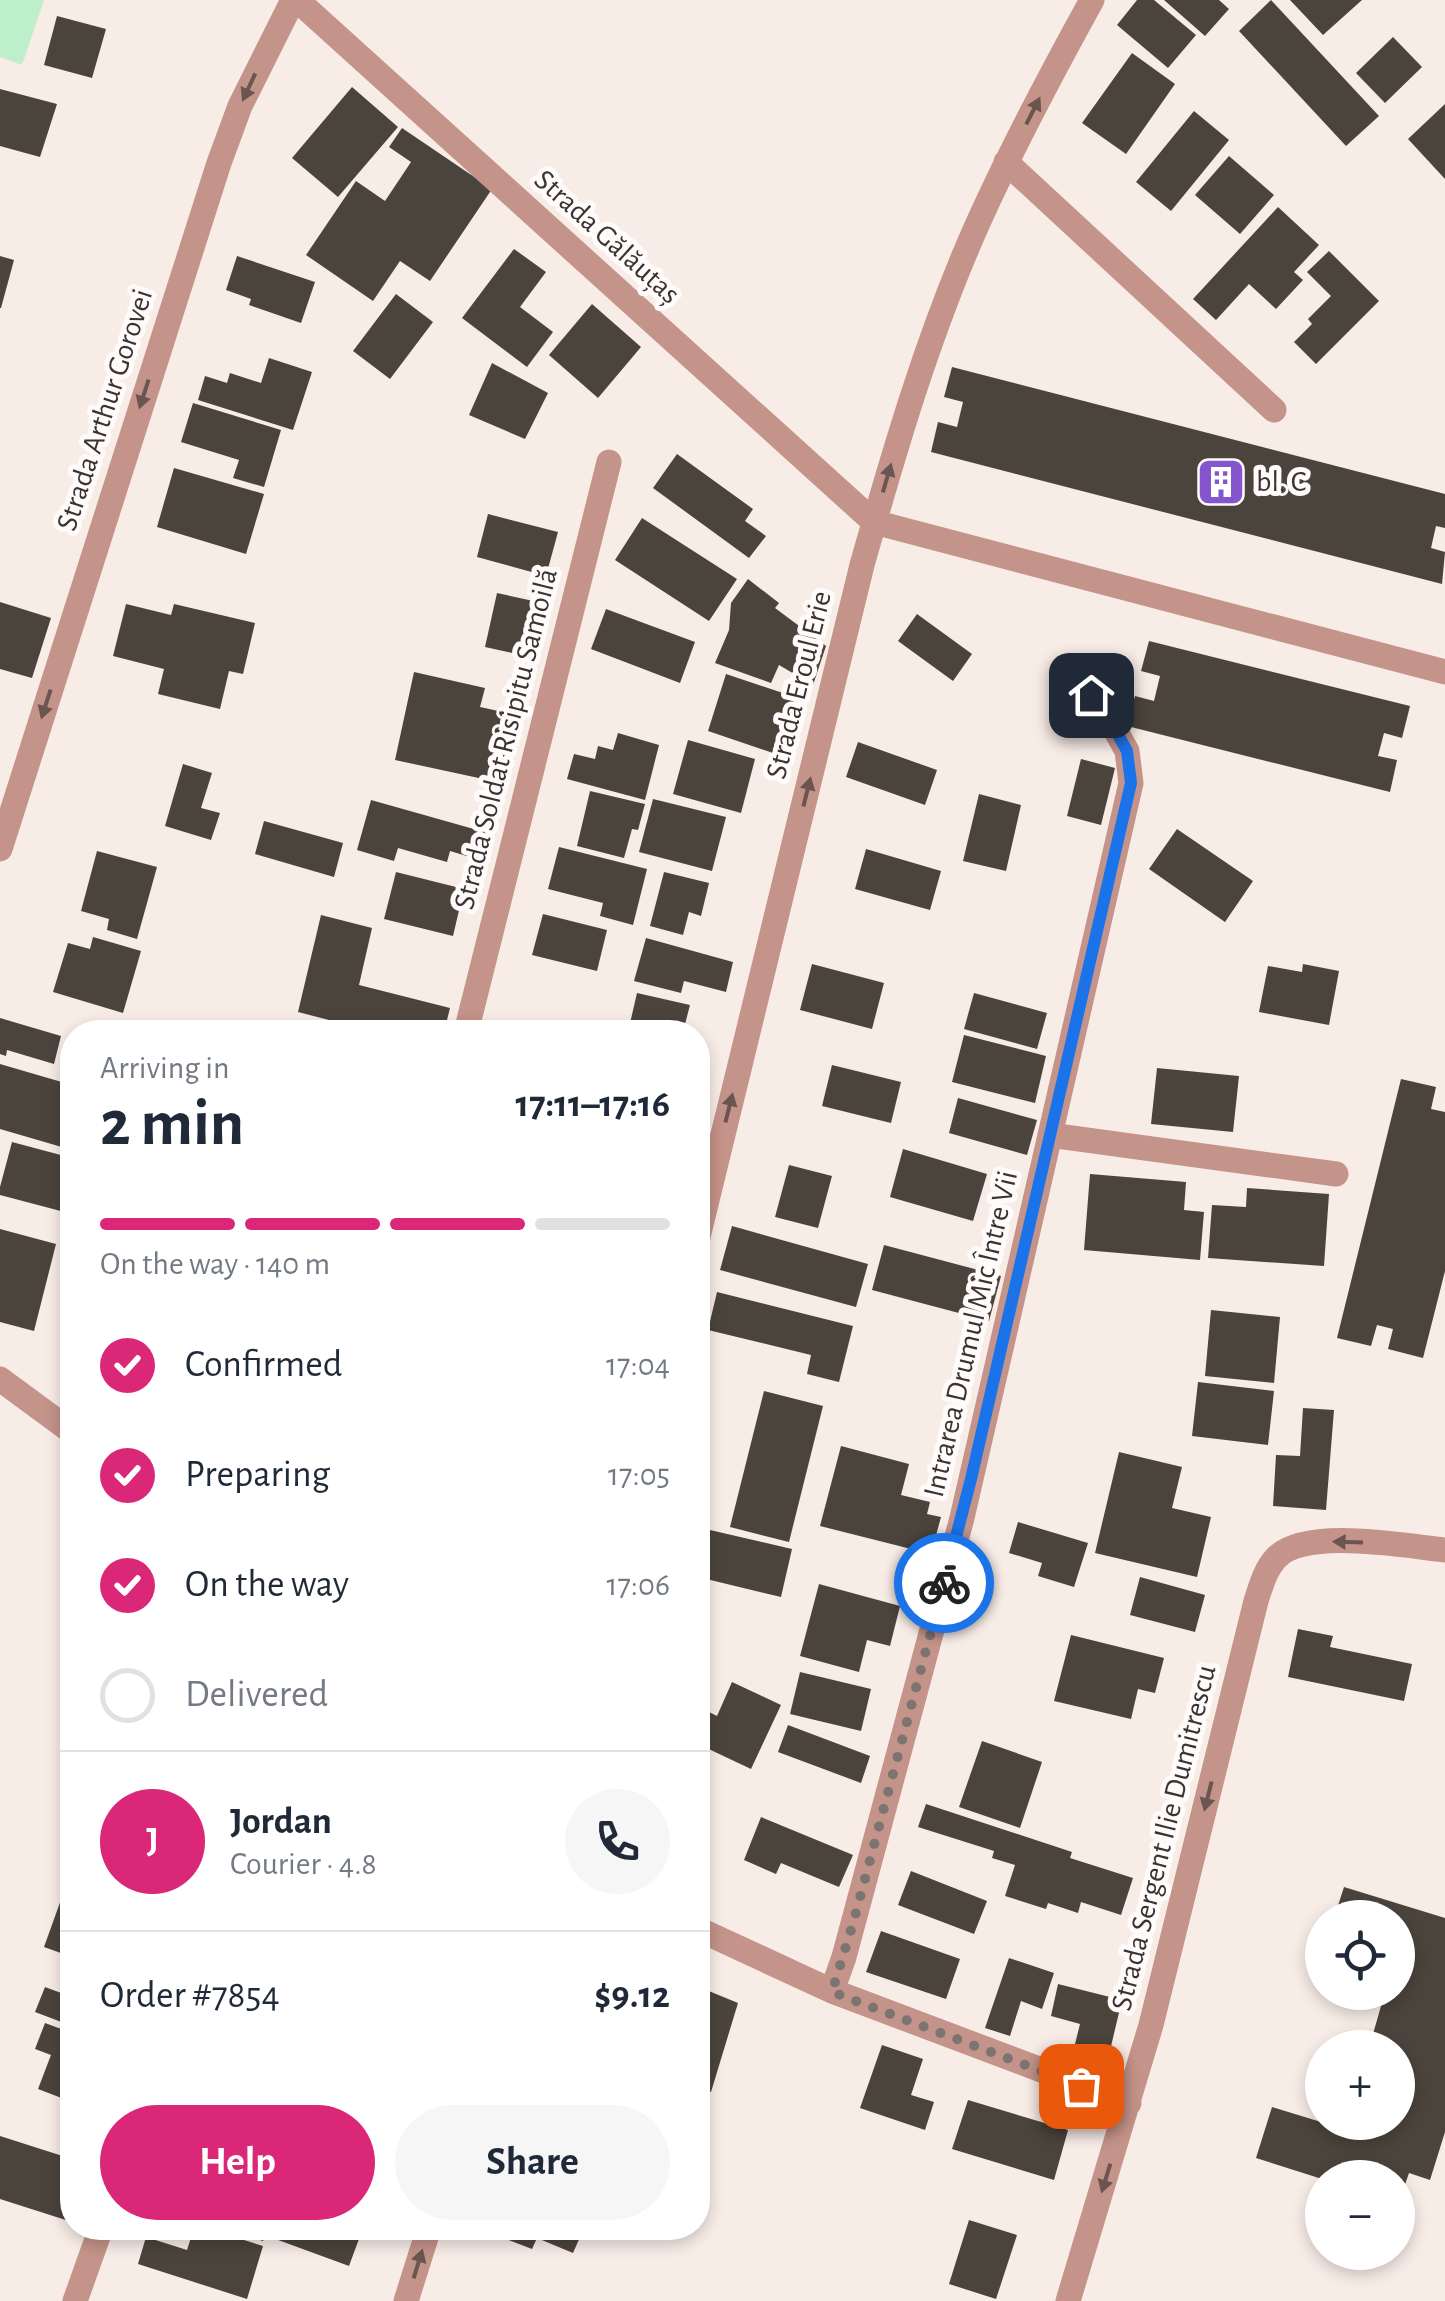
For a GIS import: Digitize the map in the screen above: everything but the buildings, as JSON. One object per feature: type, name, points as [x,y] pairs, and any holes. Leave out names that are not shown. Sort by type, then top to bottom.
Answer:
[{"type":"street","name":"Strada Gălăuțaș","points":[[295,0],[874,522]]},
{"type":"street","name":"Strada Arthur Gorovei","points":[[0,849],[218,163],[240,106],[295,0]]},
{"type":"street","name":"Strada Eroul Erie","points":[[710,1188],[874,522],[913,394],[948,296],[1006,162],[1092,0]]},
{"type":"street","points":[[1006,162],[1274,410]]},
{"type":"street","name":"Strada Soldat Risipitu Samoilă","points":[[469,1020],[609,462]]},
{"type":"street","points":[[874,522],[1445,672]]},
{"type":"street","name":"Intrarea Drumul Mic Între Vii","points":[[832,1992],[962,1518],[1131,783],[1127,751],[1091,695]]},
{"type":"street","points":[[1050,1135],[1336,1174]]},
{"type":"street","points":[[0,1379],[60,1423]]},
{"type":"street","name":"Strada Sergent Ilie Dumitrescu","points":[[1068,2301],[1151,2025],[1265,1575],[1278,1556],[1310,1542],[1346,1541],[1445,1550]]},
{"type":"street","points":[[710,1935],[832,1992],[1129,2103]]},
{"type":"street","points":[[75,2301],[97,2240]]},
{"type":"street","points":[[406,2301],[425,2240]]},
{"type":"green space","points":[[0,0],[44,0],[22,65],[0,57]]},
{"type":"way so far","points":[[944,1583],[832,1992],[1081,2086]]},
{"type":"place","name":"bl. C","points":[[1221,482]]},
{"type":"route","points":[[944,1583],[1131,783],[1127,751],[1091,695]]}]
